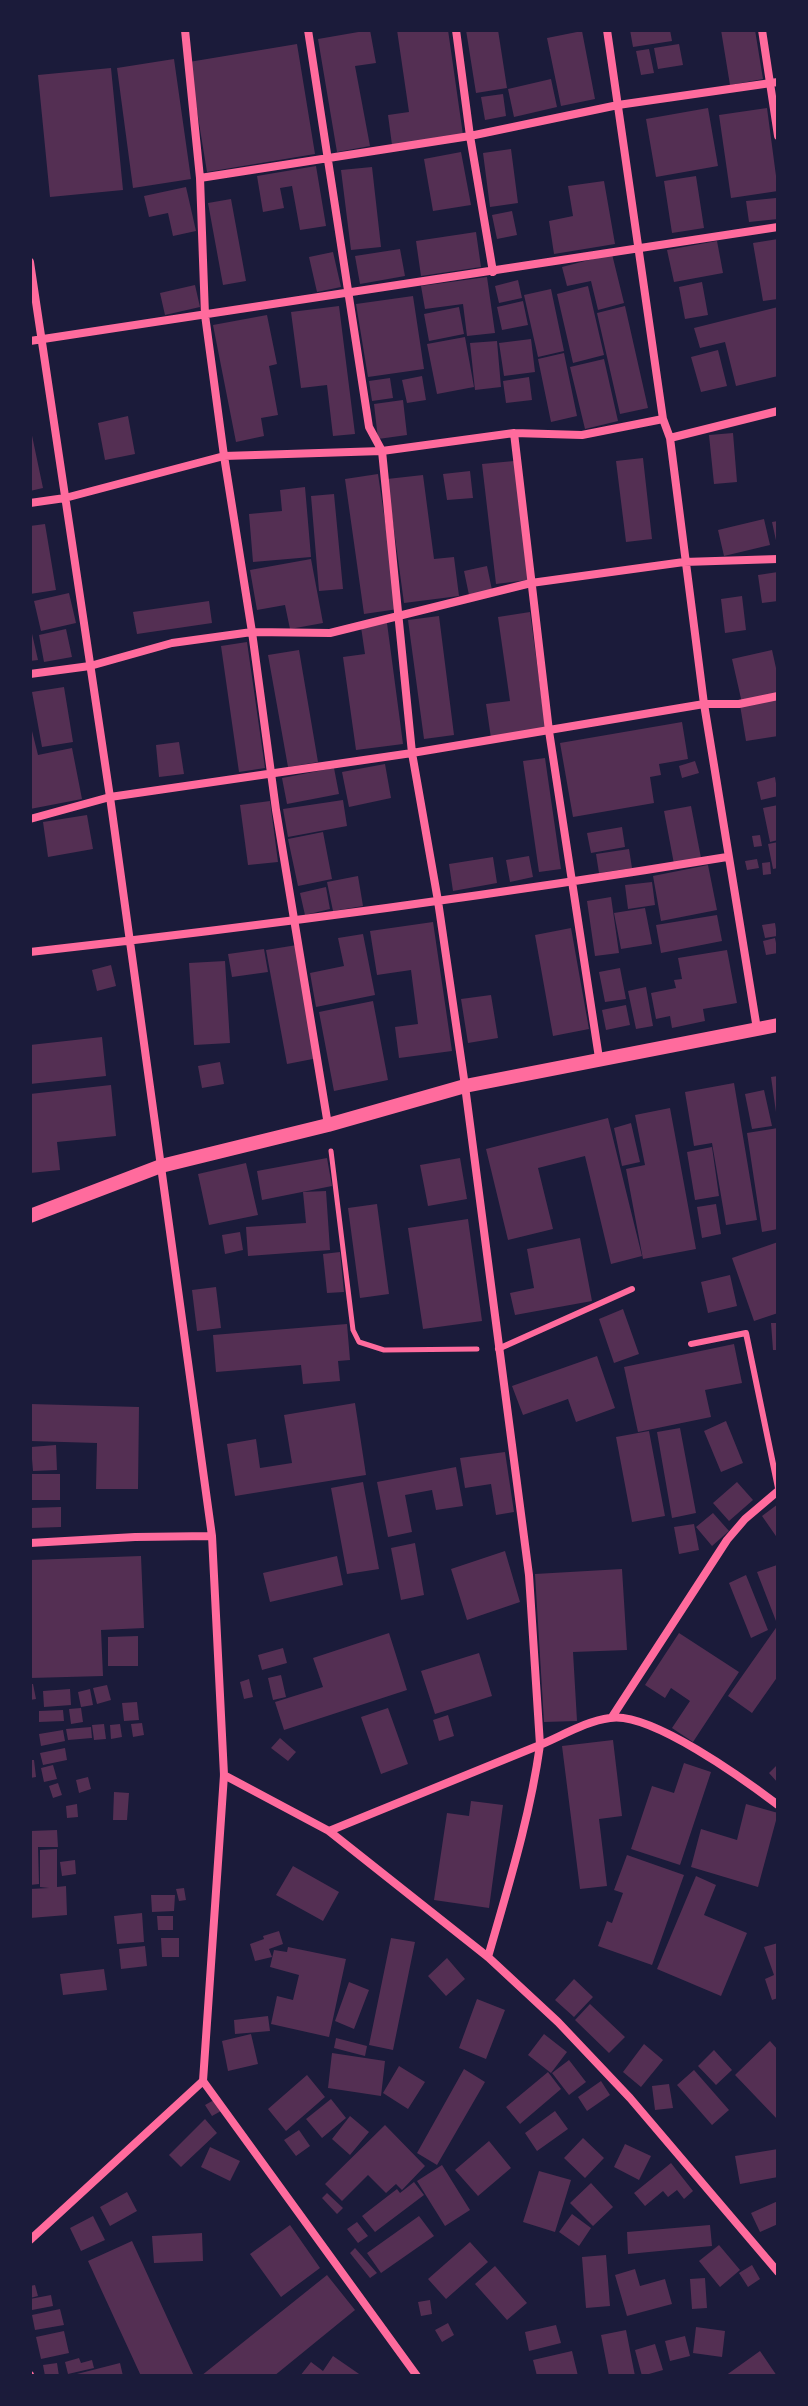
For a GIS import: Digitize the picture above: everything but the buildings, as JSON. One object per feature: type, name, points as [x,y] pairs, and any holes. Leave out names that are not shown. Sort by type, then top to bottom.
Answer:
[{"type":"street","points":[[185,30],[200,178],[205,315],[293,921],[328,1125]]},
{"type":"street","points":[[308,30],[369,427],[382,451],[412,753],[438,901],[465,1086],[529,1575],[540,1745],[522,1834],[488,1957]]},
{"type":"street","points":[[456,30],[493,272]]},
{"type":"street","points":[[607,30],[663,419],[670,438],[704,704],[757,1029]]},
{"type":"street","points":[[762,30],[774,82],[778,136]]},
{"type":"street","points":[[200,178],[470,136],[618,105],[774,82]]},
{"type":"street","points":[[30,341],[778,227]]},
{"type":"street","points":[[30,262],[110,797],[212,1536],[224,1775],[203,2081],[417,2376]]},
{"type":"street","points":[[670,438],[778,411]]},
{"type":"street","points":[[30,503],[65,498],[224,456],[382,451],[514,433],[582,435],[663,419]]},
{"type":"street","points":[[514,433],[549,731],[599,1058]]},
{"type":"street","points":[[30,674],[90,666],[172,643],[252,632],[330,633],[531,583],[684,562],[778,559]]},
{"type":"street","points":[[30,819],[110,797],[412,753],[704,704],[739,704],[778,696]]},
{"type":"street","points":[[30,952],[293,921],[570,883],[727,857]]},
{"type":"street","points":[[30,1216],[161,1166],[328,1125],[465,1086],[778,1025]]},
{"type":"street","points":[[612,1717],[727,1540],[778,1489]]},
{"type":"street","points":[[30,1543],[212,1536]]},
{"type":"street","points":[[329,1831],[590,1723],[612,1717],[635,1719],[720,1762],[778,1805]]},
{"type":"street","points":[[224,1775],[329,1831],[488,1957],[558,2022],[630,2098],[778,2272]]},
{"type":"street","points":[[30,2240],[203,2081]]},
{"type":"lane","points":[[498,1349],[632,1289]]},
{"type":"lane","points":[[691,1344],[746,1333],[778,1489]]},
{"type":"path","points":[[328,1125],[353,1330],[359,1342],[384,1350],[498,1349]]}]
